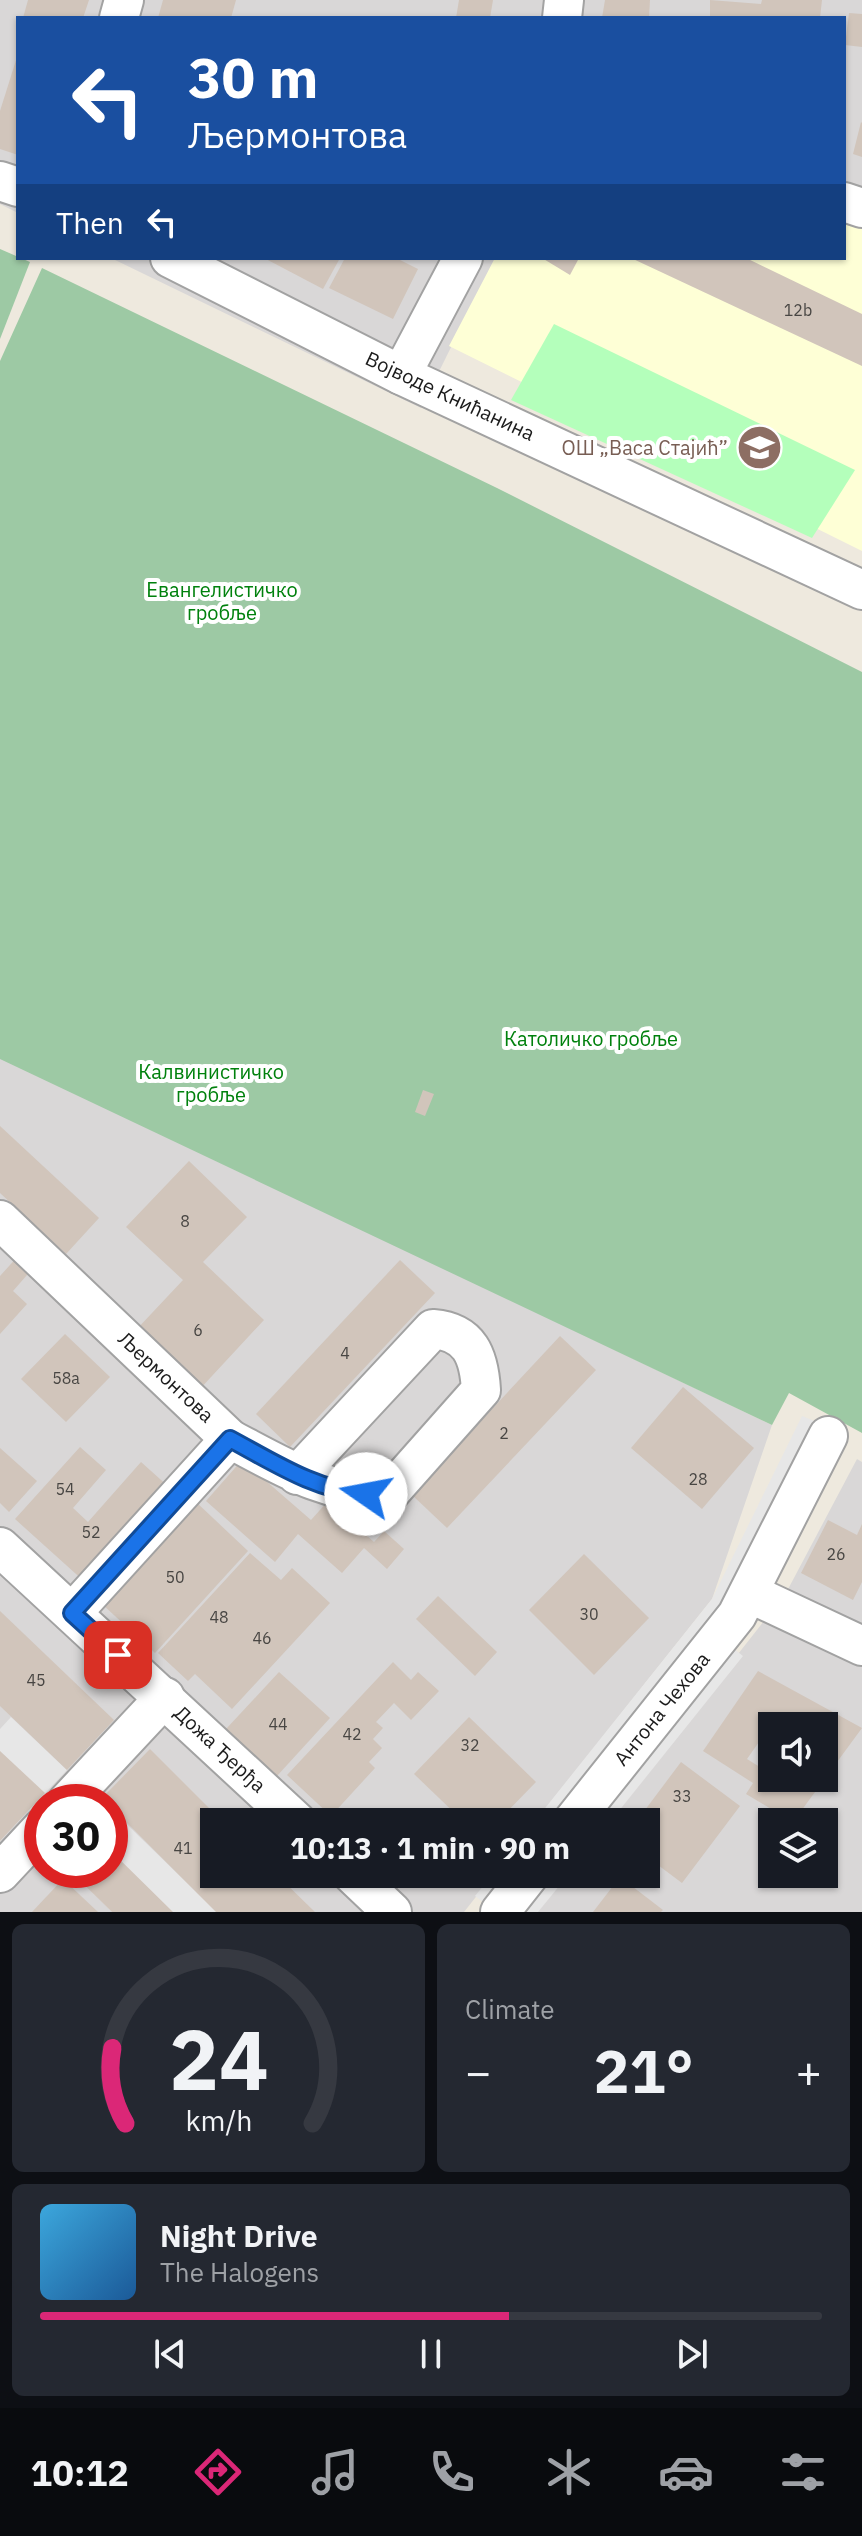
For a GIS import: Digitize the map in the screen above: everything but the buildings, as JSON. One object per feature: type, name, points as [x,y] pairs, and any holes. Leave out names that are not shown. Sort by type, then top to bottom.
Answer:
[{"type":"street","name":"Војводе Книћанина","points":[[174,260],[401,375],[862,590]]},
{"type":"street","points":[[401,375],[462,260]]},
{"type":"street","name":"Љермонтова","points":[[0,1220],[230,1439],[72,1613]]},
{"type":"street","points":[[230,1439],[297,1475],[345,1493],[387,1496],[481,1390],[479,1359],[465,1340],[449,1330],[433,1329],[297,1475]]},
{"type":"street","name":"Антона Чехова","points":[[583,1808],[737,1615],[828,1436]]},
{"type":"street","name":"Дожа Ђерђа","points":[[0,1547],[282,1808]]},
{"type":"street","points":[[749,1593],[862,1646]]},
{"type":"street","points":[[84,1784],[165,1697]]},
{"type":"street","points":[[0,1873],[24,1847]]},
{"type":"street","points":[[367,1888],[392,1912]]},
{"type":"street","points":[[500,1912],[519,1888]]},
{"type":"shaded area","points":[[0,0],[862,0],[862,227],[846,222],[846,16],[16,16],[16,212],[0,204]]},
{"type":"shaded area","name":"ОШ „Васа Стајић”","points":[[846,222],[862,227],[862,551],[449,346],[494,260],[846,260]]},
{"type":"shaded area","points":[[115,260],[494,260],[421,408]]},
{"type":"shaded area","points":[[0,1056],[772,1425],[712,1599],[546,1808],[200,1808],[200,1888],[483,1888],[464,1912],[0,1912]]},
{"type":"shaded area","points":[[802,1416],[832,1428],[720,1638],[743,1656],[621,1808],[545,1808],[712,1599]]},
{"type":"shaded area","points":[[857,1459],[862,1462],[862,1912],[535,1912],[554,1888],[660,1888],[660,1808],[617,1808],[786,1593]]},
{"type":"shaded area","points":[[11,1717],[67,1770],[54,1784],[24,1784],[24,1816],[0,1841],[0,1729]]},
{"type":"shaded area","points":[[128,1825],[217,1912],[112,1912],[87,1888],[128,1888]]},
{"type":"shaded area","points":[[482,1888],[558,1888],[538,1912],[496,1912],[475,1896]]},
{"type":"green space","points":[[0,249],[16,256],[16,260],[30,262],[0,339]]},
{"type":"green space","points":[[42,268],[497,488],[862,672],[862,1433],[789,1393],[772,1425],[0,1059],[0,361]]},
{"type":"green space","points":[[554,324],[855,470],[812,538],[511,400]]},
{"type":"place","name":"ОШ „Васа Стајић”","points":[[759,448]]},
{"type":"route","points":[[118,1655],[72,1613],[230,1439],[297,1475],[345,1493],[366,1494]]},
{"type":"park label","name":"Евангелистичко гробље","points":[[222,602]]},
{"type":"park label","name":"Католичко гробље","points":[[591,1039]]},
{"type":"park label","name":"Калвинистичко гробље","points":[[211,1084]]}]
